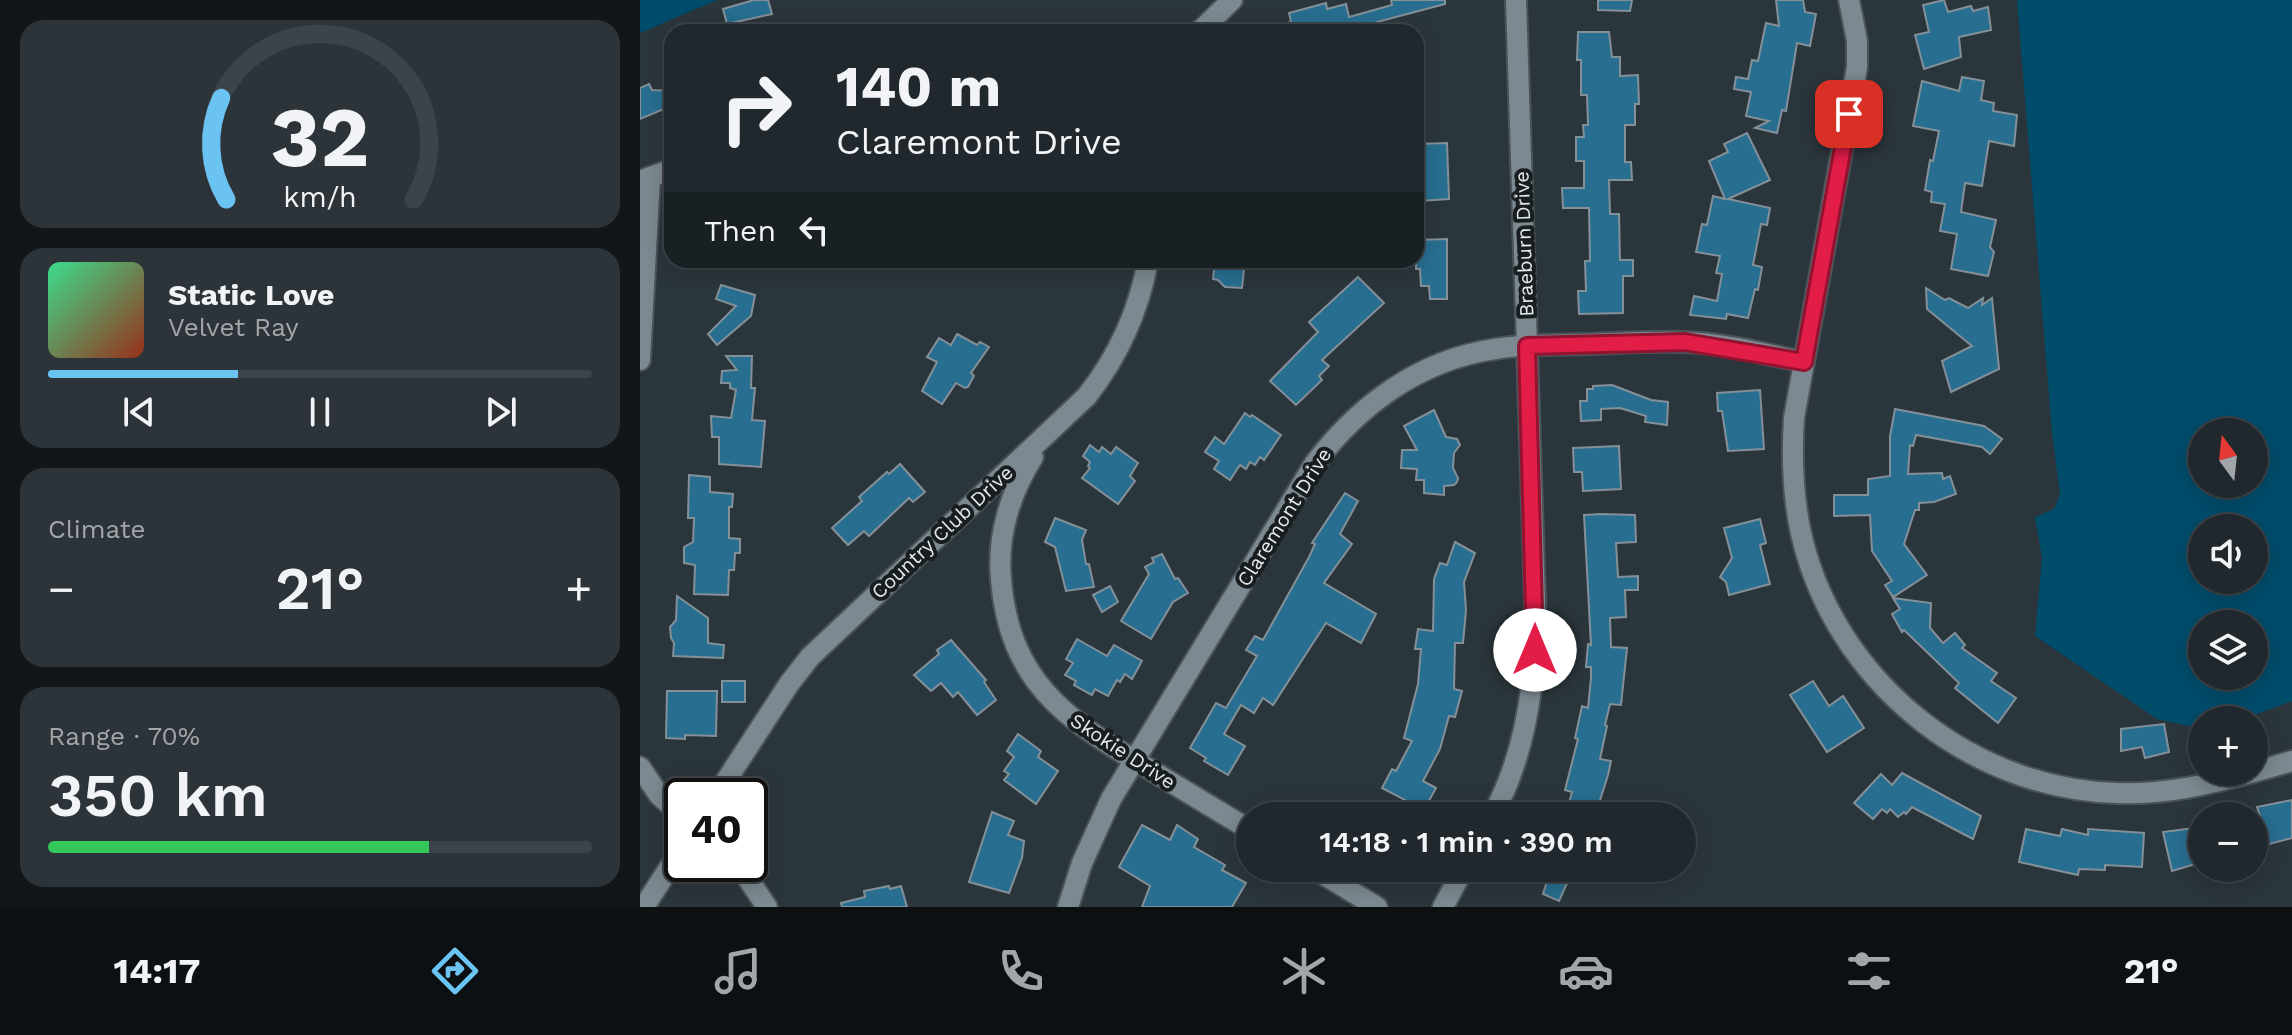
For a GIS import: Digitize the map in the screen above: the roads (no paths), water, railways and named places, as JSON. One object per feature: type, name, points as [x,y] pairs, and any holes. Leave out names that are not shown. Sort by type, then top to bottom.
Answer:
[{"type":"street","points":[[1207,24],[1232,0]]},
{"type":"street","name":"Braeburn Drive","points":[[1498,802],[1523,736],[1535,667],[1536,632],[1516,0]]},
{"type":"street","points":[[1849,0],[1857,41],[1857,67],[1794,418],[1792,453],[1793,488],[1807,557],[1824,598],[1854,652],[1880,684],[1933,731],[1989,763],[2022,776],[2079,790],[2150,793],[2197,786]]},
{"type":"street","points":[[640,360],[645,179],[664,172]]},
{"type":"street","name":"Country Club Drive","points":[[728,778],[810,657],[1087,396],[1119,350],[1136,310],[1146,268]]},
{"type":"street","name":"Claremont Drive","points":[[1068,907],[1095,830],[1134,760],[1315,463],[1334,437],[1383,394],[1411,377],[1463,356],[1527,346],[1685,342],[1804,362]]},
{"type":"street","name":"Skokie Drive","points":[[1057,427],[1026,469],[1006,518],[1000,570],[1006,611],[1019,650],[1049,697],[1088,732],[1236,822]]},
{"type":"street","points":[[2268,768],[2292,761]]},
{"type":"street","points":[[640,767],[664,800]]},
{"type":"street","points":[[644,907],[664,876]]},
{"type":"street","points":[[750,882],[767,907]]},
{"type":"street","points":[[1336,882],[1377,907]]},
{"type":"street","points":[[1443,907],[1456,882]]}]
